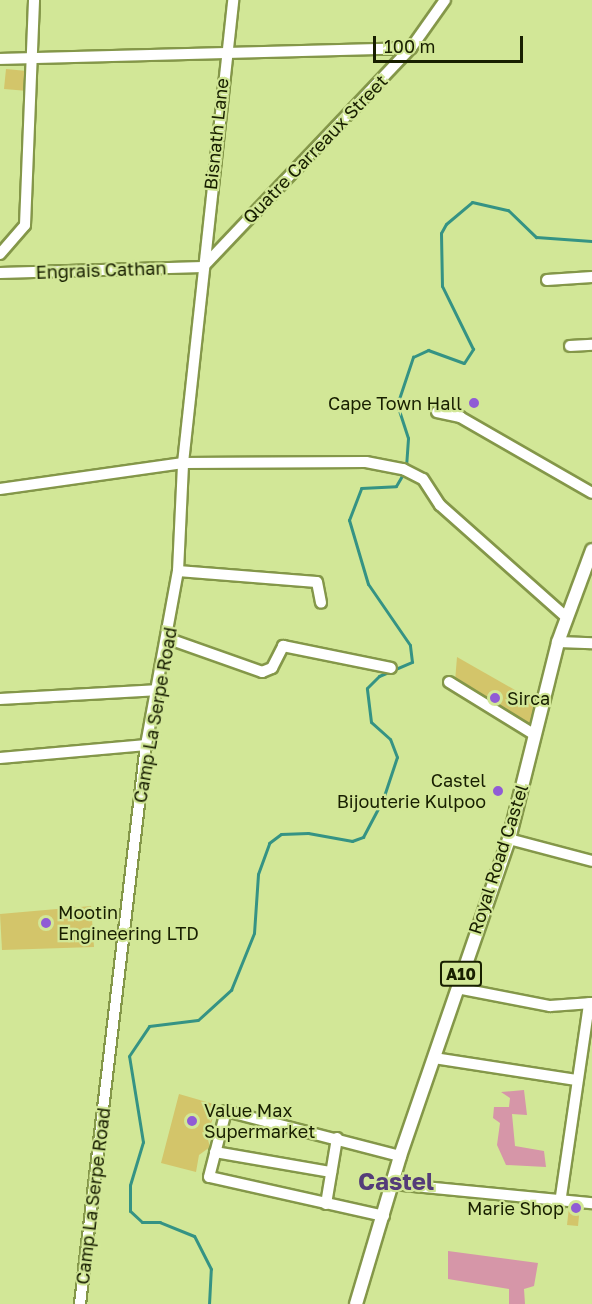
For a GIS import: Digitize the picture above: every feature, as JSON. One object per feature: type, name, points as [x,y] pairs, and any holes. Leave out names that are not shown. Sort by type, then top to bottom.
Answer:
[{"type":"main road","name":"Royal Road Castel","points":[[356,1304],[400,1156],[509,839],[558,642],[592,550]]},
{"type":"street","points":[[0,254],[25,225],[34,0]]},
{"type":"street","name":"Bisnath Lane","points":[[203,267],[224,57],[233,0]]},
{"type":"street","name":"Quatre Carreaux Street","points":[[203,267],[411,48],[445,0]]},
{"type":"street","points":[[0,59],[224,57],[411,48]]},
{"type":"street","name":"Engrais Cathan","points":[[0,273],[203,267]]},
{"type":"street","name":"Camp La Serpe Road","points":[[80,1304],[146,745],[160,690],[178,571],[183,463],[203,267]]},
{"type":"street","points":[[548,280],[592,277]]},
{"type":"street","points":[[570,346],[592,345]]},
{"type":"street","points":[[437,412],[460,417],[592,493]]},
{"type":"street","points":[[0,489],[183,463],[366,462],[413,473],[440,505],[567,616]]},
{"type":"street","points":[[178,571],[317,582],[321,603]]},
{"type":"street","points":[[169,639],[262,672],[272,668],[283,646],[391,668]]},
{"type":"street","points":[[558,642],[592,643]]},
{"type":"street","points":[[449,682],[535,735]]},
{"type":"street","points":[[0,699],[160,690]]},
{"type":"street","points":[[0,758],[146,745]]},
{"type":"street","points":[[509,839],[592,861]]},
{"type":"street","points":[[457,988],[550,1006],[590,1003],[576,1080],[560,1203]]},
{"type":"street","points":[[434,1058],[576,1080]]},
{"type":"street","points":[[384,1216],[209,1177],[215,1152],[226,1111],[400,1156]]},
{"type":"street","points":[[327,1204],[337,1138]]},
{"type":"street","points":[[215,1152],[331,1172]]},
{"type":"street","points":[[393,1184],[560,1203],[592,1203]]},
{"type":"shaded area","points":[[524,1090],[527,1115],[512,1114],[515,1146],[544,1151],[546,1167],[506,1165],[497,1145],[500,1123],[493,1118],[494,1107],[509,1107],[510,1098],[501,1092]]},
{"type":"shaded area","points":[[448,1251],[538,1263],[534,1286],[524,1289],[525,1304],[509,1304],[509,1289],[448,1279]]},
{"type":"building","points":[[6,69],[27,71],[28,91],[4,89]]},
{"type":"building","name":"Sirca","points":[[457,657],[536,702],[528,735],[454,694]]},
{"type":"building","name":"Mootin Engineering LTD","points":[[91,906],[94,947],[2,950],[0,914]]},
{"type":"building","name":"Value Max Supermarket","points":[[179,1094],[217,1105],[207,1136],[210,1147],[199,1155],[196,1172],[161,1163]]},
{"type":"building","points":[[580,1206],[578,1226],[567,1225],[569,1207]]},
{"type":"waterway","points":[[406,467],[408,438],[397,405],[413,357],[428,350],[464,363],[473,349],[442,286],[441,233],[446,224],[472,202],[508,210],[536,237],[592,241]]},
{"type":"waterway","points":[[209,1304],[211,1269],[194,1236],[160,1222],[142,1222],[130,1211],[130,1185],[143,1142],[129,1056],[149,1026],[198,1020],[231,990],[254,933],[258,874],[269,843],[281,834],[308,833],[352,841],[363,837],[383,799],[397,757],[390,739],[371,722],[367,688],[379,676],[412,662],[410,645],[368,584],[349,520],[361,488],[396,486],[403,474]]},
{"type":"place","name":"Cape Town Hall","points":[[474,403]]},
{"type":"place","name":"Sirca","points":[[495,698]]},
{"type":"place","name":"Castel Bijouterie Kulpoo","points":[[498,791]]},
{"type":"place","name":"Mootin Engineering LTD","points":[[46,923]]},
{"type":"place","name":"Value Max Supermarket","points":[[192,1121]]},
{"type":"place","name":"Marie Shop","points":[[576,1208]]},
{"type":"district","name":"Castel","points":[[396,1181]]}]
